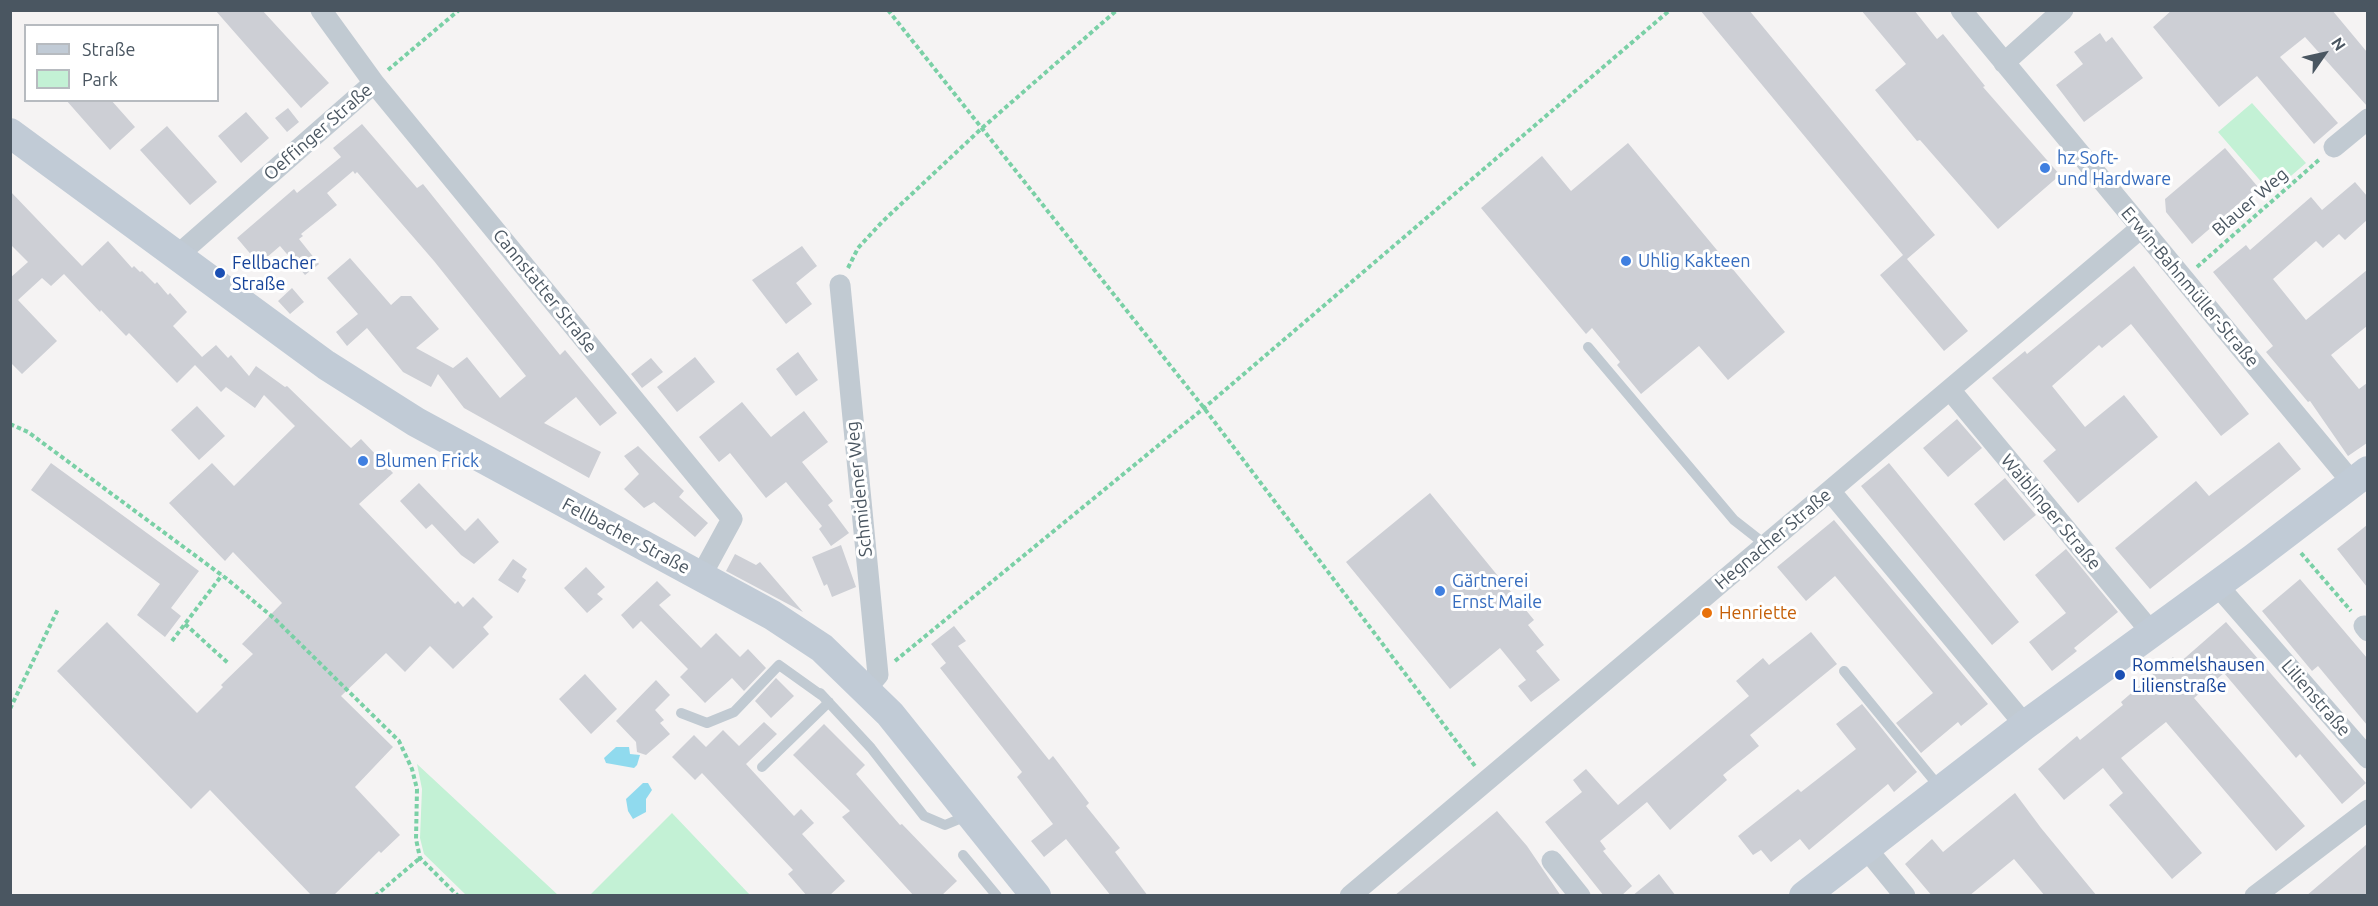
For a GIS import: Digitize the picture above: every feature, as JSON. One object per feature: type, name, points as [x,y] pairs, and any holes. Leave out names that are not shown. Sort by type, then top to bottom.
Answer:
[{"type":"main road","name":"Fellbacher Straße","points":[[10,132],[326,365],[416,422],[771,615],[872,682],[890,714],[1036,896]]},
{"type":"main road","points":[[1804,896],[2025,725],[2286,534],[2359,476]]},
{"type":"street","name":"Cannstatter Straße","points":[[321,10],[374,82],[732,519],[701,576]]},
{"type":"street","name":"Erwin-Bahnmüller-Straße","points":[[1961,10],[2141,228],[2359,476]]},
{"type":"street","points":[[2004,63],[2063,10]]},
{"type":"street","name":"Oeffinger Straße","points":[[178,255],[374,82]]},
{"type":"street","points":[[2334,147],[2367,119]]},
{"type":"street","name":"Hegnacher Straße","points":[[1350,896],[1951,391],[2141,228]]},
{"type":"street","name":"Schmidener Weg","points":[[840,285],[872,682]]},
{"type":"street","name":"Waiblinger Straße","points":[[1951,391],[2152,633]]},
{"type":"street","points":[[1830,491],[2025,725]]},
{"type":"street","name":"Lilienstraße","points":[[2217,585],[2367,758]]},
{"type":"street","points":[[2255,896],[2367,810]]},
{"type":"street","points":[[1865,847],[1905,896]]},
{"type":"street","points":[[1552,861],[1580,896]]},
{"type":"lane","points":[[1588,347],[1734,520],[1766,545]]},
{"type":"lane","points":[[681,713],[707,723],[734,712],[779,665],[823,697],[871,748],[924,816],[945,825],[972,814]]},
{"type":"lane","points":[[1844,671],[1942,789]]},
{"type":"lane","points":[[762,767],[823,697]]},
{"type":"lane","points":[[963,855],[997,896]]},
{"type":"path","name":"Oeffinger Straße","points":[[374,82],[459,10]]},
{"type":"path","points":[[888,10],[1204,408],[1486,781]]},
{"type":"path","points":[[840,285],[858,248],[882,222],[981,129],[1117,10]]},
{"type":"path","points":[[872,682],[1204,408],[1670,10]]},
{"type":"path","name":"Blauer Weg","points":[[2184,278],[2334,147]]},
{"type":"path","points":[[10,424],[28,432],[222,575],[275,619],[399,741],[412,769],[417,789],[416,839],[420,858],[458,896]]},
{"type":"path","points":[[2286,534],[2366,629]]},
{"type":"path","points":[[172,641],[222,575]]},
{"type":"path","points":[[10,709],[58,609]]},
{"type":"path","points":[[185,624],[228,663]]},
{"type":"path","points":[[375,896],[420,858]]},
{"type":"green space","points":[[2252,103],[2306,163],[2271,193],[2218,132]]},
{"type":"green space","points":[[417,764],[558,895],[466,895],[424,854],[420,838],[422,789]]},
{"type":"green space","points":[[672,813],[750,895],[590,895]]},
{"type":"water","points":[[616,747],[629,747],[630,754],[640,755],[634,768],[606,763],[604,758]]},
{"type":"water","points":[[643,783],[648,783],[652,790],[646,799],[646,812],[633,819],[628,811],[626,799]]},
{"type":"building","points":[[215,10],[262,10],[329,83],[301,108]]},
{"type":"building","points":[[1700,10],[1749,10],[1935,235],[1907,259],[1968,331],[1944,351],[1880,275],[1903,255]]},
{"type":"building","points":[[1861,10],[1914,10],[1937,39],[1943,34],[1985,86],[1983,87],[2060,175],[1998,229],[1920,140],[1917,141],[1875,90],[1906,64]]},
{"type":"building","points":[[2172,10],[2332,10],[2367,52],[2367,106],[2305,37],[2280,57],[2338,123],[2314,144],[2257,76],[2219,107],[2153,27]]},
{"type":"building","points":[[2100,33],[2106,42],[2112,37],[2143,78],[2084,122],[2056,85],[2083,64],[2074,52]]},
{"type":"building","points":[[68,102],[113,102],[135,127],[110,150]]},
{"type":"building","points":[[288,108],[299,122],[287,132],[275,118]]},
{"type":"building","points":[[246,112],[269,138],[241,163],[218,136]]},
{"type":"building","points":[[362,124],[417,188],[423,184],[560,355],[565,350],[617,413],[600,426],[576,397],[544,423],[601,452],[589,478],[464,408],[438,374],[431,387],[403,372],[367,328],[347,346],[336,332],[358,314],[327,278],[350,258],[391,305],[401,296],[411,296],[439,329],[416,348],[453,368],[467,357],[500,398],[526,376],[434,261],[357,172],[355,174],[353,171],[327,193],[337,205],[301,234],[303,236],[299,239],[319,264],[305,275],[280,246],[259,264],[237,238],[294,189],[297,193],[341,157],[333,148]]},
{"type":"building","points":[[167,126],[217,182],[190,205],[140,150]]},
{"type":"building","name":"Uhlig Kakteen","points":[[1628,143],[1785,332],[1728,380],[1699,346],[1641,394],[1617,365],[1620,362],[1592,328],[1586,334],[1481,208],[1542,156],[1571,191]]},
{"type":"building","points":[[2225,148],[2258,187],[2192,244],[2166,212],[2165,199]]},
{"type":"building","points":[[2355,182],[2367,196],[2367,220],[2345,240],[2339,234],[2323,248],[2316,241],[2273,279],[2306,320],[2367,270],[2367,326],[2331,355],[2359,389],[2367,383],[2367,443],[2348,456],[2310,401],[2308,402],[2266,352],[2273,346],[2213,272],[2246,245],[2250,250],[2311,197],[2322,210]]},
{"type":"building","points":[[10,191],[82,266],[108,241],[132,268],[134,266],[140,272],[142,271],[155,284],[157,282],[168,295],[170,293],[187,312],[173,326],[202,357],[216,345],[228,358],[231,355],[249,376],[256,366],[285,387],[287,386],[351,448],[361,439],[393,473],[359,504],[455,604],[458,601],[463,607],[473,597],[493,617],[483,627],[489,634],[453,669],[430,646],[405,672],[386,653],[341,696],[393,747],[355,787],[400,835],[381,853],[379,851],[333,896],[312,896],[210,790],[191,809],[57,671],[107,622],[197,713],[223,687],[221,685],[253,654],[242,644],[282,603],[233,552],[225,561],[169,503],[212,463],[234,486],[295,426],[264,395],[255,408],[226,387],[221,392],[195,365],[177,383],[129,333],[126,336],[64,274],[51,286],[42,278],[18,300],[57,341],[22,374],[10,362],[10,278],[28,262],[10,244]]},
{"type":"building","points":[[802,246],[817,266],[796,283],[812,304],[786,324],[752,280]]},
{"type":"building","points":[[2134,266],[2249,414],[2221,436],[2131,324],[2102,348],[2099,345],[2052,386],[2085,427],[2124,395],[2158,437],[2078,503],[2043,461],[2056,450],[1992,378],[2025,351],[2027,354]]},
{"type":"building","points":[[292,288],[304,302],[290,314],[278,301]]},
{"type":"building","points":[[798,352],[818,380],[796,396],[776,369]]},
{"type":"building","points":[[695,357],[715,382],[677,412],[657,387]]},
{"type":"building","points":[[651,358],[663,372],[642,388],[631,374]]},
{"type":"building","points":[[742,402],[771,437],[804,411],[828,442],[802,462],[833,501],[828,505],[849,533],[831,546],[819,529],[822,526],[786,482],[766,498],[730,453],[719,462],[699,437]]},
{"type":"building","points":[[197,406],[225,436],[199,460],[171,430]]},
{"type":"building","points":[[1957,419],[1982,448],[1948,477],[1923,448]]},
{"type":"building","points":[[2279,442],[2301,469],[2150,589],[2115,548],[2196,481],[2209,496]]},
{"type":"building","points":[[638,446],[684,491],[679,497],[708,523],[695,537],[654,502],[644,508],[624,489],[639,474],[624,456]]},
{"type":"building","points":[[51,463],[199,571],[171,608],[181,616],[165,637],[137,615],[160,584],[31,490]]},
{"type":"building","points":[[1889,463],[2019,622],[1992,645],[1861,486]]},
{"type":"building","points":[[2005,478],[2036,515],[2004,541],[1974,504]]},
{"type":"building","points":[[419,483],[465,531],[478,518],[499,542],[474,564],[461,555],[432,524],[426,529],[400,501]]},
{"type":"building","name":"Gärtnerei Ernst Maile","points":[[1430,493],[1534,620],[1528,625],[1544,645],[1536,651],[1560,680],[1531,702],[1518,686],[1526,680],[1500,648],[1450,689],[1346,562]]},
{"type":"building","points":[[1834,520],[1988,704],[1961,726],[1958,722],[1921,753],[1896,723],[1933,693],[1835,576],[1806,601],[1777,567]]},
{"type":"building","points":[[2367,525],[2367,587],[2337,549]]},
{"type":"building","points":[[841,545],[856,587],[832,597],[827,584],[824,586],[812,557]]},
{"type":"building","points":[[2066,549],[2118,612],[2074,648],[2077,651],[2052,671],[2029,642],[2066,613],[2035,575]]},
{"type":"building","points":[[735,554],[756,565],[760,562],[803,612],[726,571]]},
{"type":"building","points":[[513,559],[527,569],[522,577],[526,580],[518,593],[498,580]]},
{"type":"building","points":[[586,567],[605,587],[597,594],[603,599],[587,613],[564,588]]},
{"type":"building","points":[[2300,579],[2367,658],[2367,725],[2318,666],[2312,671],[2262,611]]},
{"type":"building","points":[[657,581],[671,595],[659,605],[701,648],[716,633],[740,657],[748,649],[766,668],[744,691],[732,678],[705,703],[680,677],[688,669],[641,621],[633,629],[621,615]]},
{"type":"building","points":[[2226,622],[2366,783],[2342,804],[2300,754],[2296,758],[2224,673],[2194,698],[2305,826],[2276,851],[2166,722],[2121,758],[2202,853],[2172,879],[2109,805],[2123,793],[2103,768],[2064,800],[2038,769],[2077,736],[2080,740],[2123,705],[2121,702],[2173,657],[2178,664]]},
{"type":"building","points":[[954,626],[966,641],[958,646],[1049,760],[1053,756],[1089,803],[1086,806],[1120,848],[1115,852],[1148,896],[1111,896],[1066,839],[1044,857],[1031,841],[1053,824],[1017,777],[1022,772],[940,668],[946,663],[931,644]]},
{"type":"building","points":[[1811,632],[1837,664],[1750,735],[1759,746],[1723,775],[1727,780],[1670,830],[1647,802],[1600,841],[1606,849],[1603,851],[1632,886],[1621,896],[1604,896],[1545,822],[1582,792],[1573,780],[1586,769],[1618,805],[1749,696],[1736,681],[1763,658],[1769,665]]},
{"type":"building","points":[[585,674],[617,709],[591,734],[559,699]]},
{"type":"building","points":[[776,678],[794,696],[771,718],[755,701]]},
{"type":"building","points":[[656,680],[670,695],[655,710],[664,720],[660,723],[670,734],[646,755],[637,752],[636,742],[616,721]]},
{"type":"building","points":[[1862,704],[1917,772],[1894,792],[1888,784],[1809,850],[1800,839],[1771,862],[1761,850],[1753,855],[1738,836],[1798,789],[1801,792],[1856,749],[1836,724]]},
{"type":"building","points":[[764,722],[777,734],[746,764],[794,816],[801,809],[814,823],[802,834],[845,881],[829,896],[807,896],[788,874],[793,870],[702,773],[695,780],[672,757],[694,735],[706,747],[723,730],[739,746]]},
{"type":"building","points":[[824,724],[865,765],[856,774],[900,825],[902,824],[957,881],[941,896],[914,896],[842,817],[850,811],[793,755]]},
{"type":"building","points":[[2015,793],[2097,896],[2045,896],[2014,859],[1969,896],[1932,896],[1905,864],[1932,839],[1943,852]]},
{"type":"building","points":[[1497,811],[1527,846],[1561,896],[1394,896]]},
{"type":"building","points":[[2367,844],[2367,896],[2306,896]]},
{"type":"building","points":[[1659,874],[1676,896],[1632,896]]},
{"type":"place","name":"hz Soft- und Hardware","points":[[2045,168]]},
{"type":"place","name":"Uhlig Kakteen","points":[[1626,261]]},
{"type":"place","name":"Fellbacher Straße","points":[[220,273]]},
{"type":"place","name":"Blumen Frick","points":[[363,461]]},
{"type":"place","name":"Gärtnerei Ernst Maile","points":[[1440,591]]},
{"type":"place","name":"Henriette","points":[[1707,613]]},
{"type":"place","name":"Rommelshausen Lilienstraße","points":[[2120,675]]}]
